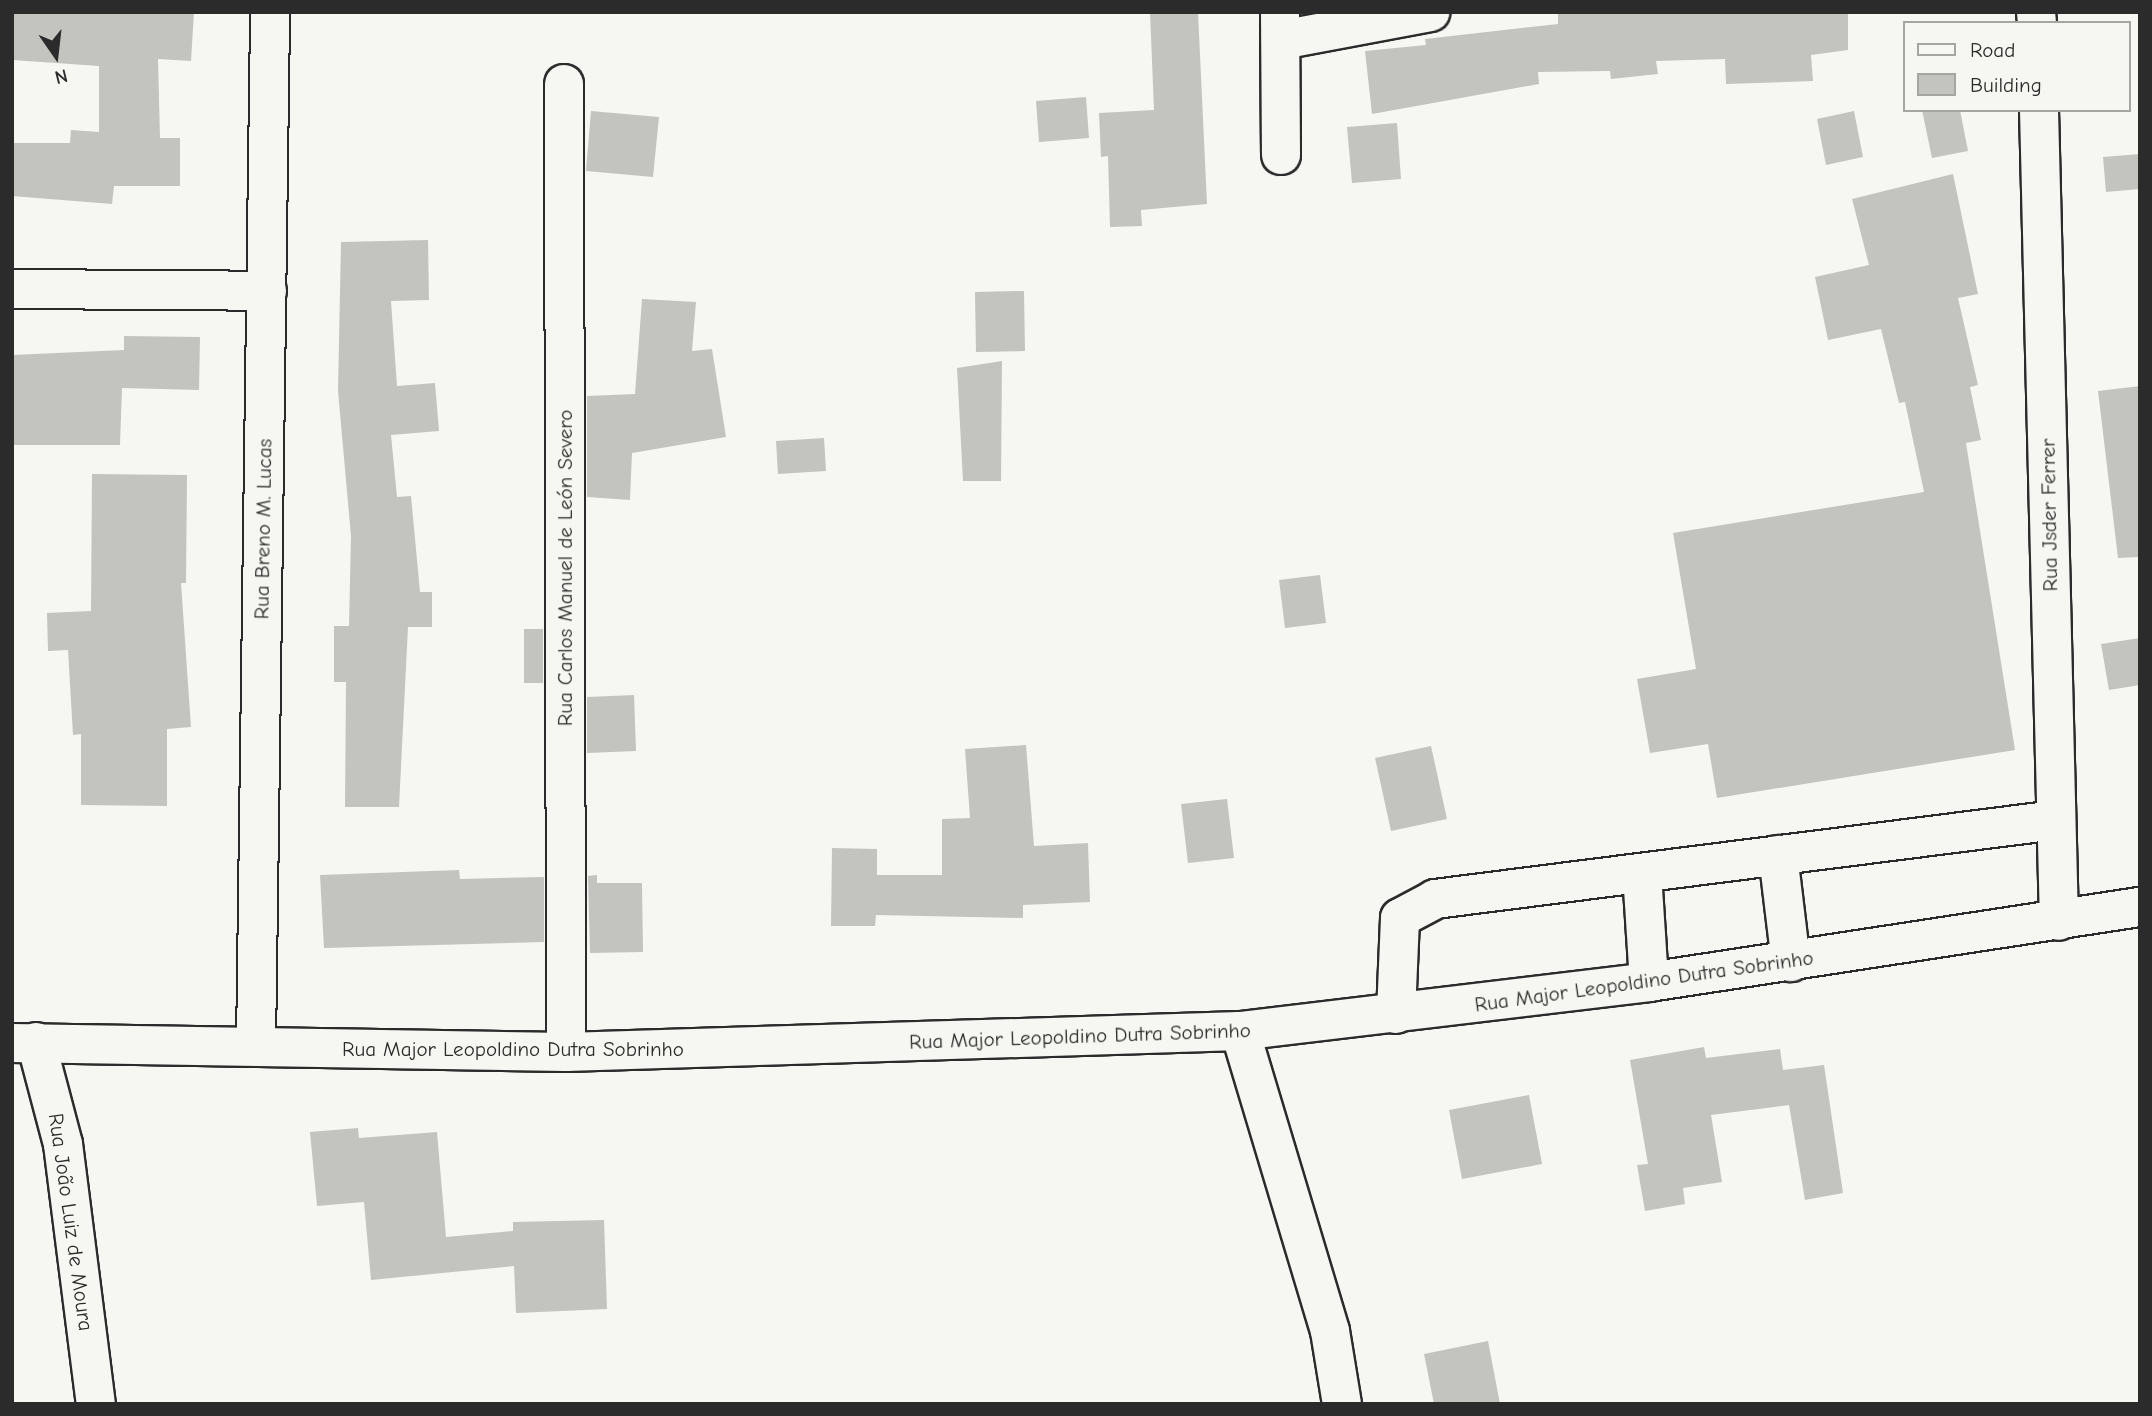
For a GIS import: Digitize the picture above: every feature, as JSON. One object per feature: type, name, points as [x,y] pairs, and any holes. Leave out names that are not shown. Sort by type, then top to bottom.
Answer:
[{"type":"street","name":"Rua Breno M. Lucas","points":[[256,1046],[270,12]]},
{"type":"street","points":[[1281,155],[1281,26],[1430,12]]},
{"type":"street","name":"Rua Carlos Manuel de León Severo","points":[[564,84],[566,1052]]},
{"type":"street","name":"Rua Jsder Ferrer","points":[[2039,112],[2059,920]]},
{"type":"street","points":[[12,289],[267,291]]},
{"type":"street","points":[[1396,1014],[1400,918],[1415,906],[1642,873],[2056,820]]},
{"type":"street","points":[[1778,855],[1791,962]]},
{"type":"street","points":[[1642,873],[1649,982]]},
{"type":"street","name":"Rua Major Leopoldino Dutra Sobrinho","points":[[24,1042],[566,1052],[1240,1031],[1649,982],[2140,907]]},
{"type":"street","points":[[1240,1031],[1330,1331],[1342,1404]]},
{"type":"street","name":"Rua João Luiz de Moura","points":[[24,1042],[63,1144],[96,1404]]},
{"type":"building","points":[[12,12],[194,12],[191,61],[158,59],[160,138],[180,138],[180,186],[114,186],[112,204],[12,196],[12,143],[70,143],[71,130],[99,132],[99,66],[12,60]]},
{"type":"building","points":[[1150,12],[1198,12],[1207,204],[1141,210],[1142,226],[1110,227],[1108,156],[1101,157],[1099,113],[1154,110]]},
{"type":"building","points":[[1848,12],[1848,50],[1811,55],[1813,81],[1726,84],[1725,59],[1656,61],[1658,74],[1611,79],[1610,71],[1538,72],[1539,84],[1372,114],[1365,51],[1426,45],[1425,39],[1558,24],[1558,13]]},
{"type":"building","points":[[1086,97],[1089,138],[1039,142],[1036,101]]},
{"type":"building","points":[[591,111],[659,117],[653,177],[586,171]]},
{"type":"building","points":[[1854,111],[1863,157],[1826,165],[1817,119]]},
{"type":"building","points":[[1922,112],[1960,112],[1968,151],[1932,158]]},
{"type":"building","points":[[1397,123],[1401,179],[1352,183],[1347,127]]},
{"type":"building","points":[[2140,154],[2140,189],[2106,192],[2103,157]]},
{"type":"building","points":[[1953,174],[1978,294],[1958,298],[1978,385],[1970,387],[1981,440],[1966,443],[2015,750],[1717,798],[1708,744],[1650,753],[1637,679],[1696,669],[1673,533],[1924,492],[1905,402],[1899,403],[1881,329],[1828,340],[1815,277],[1869,265],[1852,199]]},
{"type":"building","points":[[428,240],[429,300],[391,301],[397,386],[435,383],[439,431],[391,435],[397,497],[411,496],[420,592],[432,592],[432,627],[408,627],[399,807],[345,807],[346,682],[334,682],[334,626],[349,626],[351,536],[338,391],[341,242]]},
{"type":"building","points":[[1024,291],[1025,351],[976,352],[975,292]]},
{"type":"building","points":[[642,299],[696,302],[692,351],[712,349],[726,437],[632,453],[630,500],[587,497],[587,396],[635,394]]},
{"type":"building","points":[[124,336],[200,337],[199,390],[122,388],[120,445],[12,445],[12,355],[124,350]]},
{"type":"building","points":[[1002,361],[1001,481],[963,481],[957,368]]},
{"type":"building","points":[[2140,386],[2140,557],[2118,558],[2098,391]]},
{"type":"building","points":[[824,438],[826,471],[778,474],[776,441]]},
{"type":"building","points":[[92,474],[187,475],[186,583],[181,583],[191,727],[167,729],[167,806],[81,805],[81,734],[73,735],[68,650],[48,651],[47,613],[91,611]]},
{"type":"building","points":[[1320,575],[1326,623],[1285,628],[1279,580]]},
{"type":"building","points":[[524,629],[543,629],[543,683],[524,683]]},
{"type":"building","points":[[2140,638],[2140,685],[2109,690],[2101,644]]},
{"type":"building","points":[[634,695],[636,751],[587,753],[587,697]]},
{"type":"building","points":[[1026,745],[1034,846],[1088,843],[1090,902],[1023,905],[1023,918],[876,915],[875,926],[831,926],[832,848],[877,849],[877,875],[942,875],[942,819],[970,818],[965,749]]},
{"type":"building","points":[[1431,746],[1447,819],[1391,831],[1375,758]]},
{"type":"building","points":[[1227,799],[1234,858],[1188,863],[1181,804]]},
{"type":"building","points":[[459,870],[460,879],[544,877],[544,942],[324,948],[320,875]]},
{"type":"building","points":[[597,875],[597,883],[642,883],[643,952],[590,953],[588,876]]},
{"type":"building","points":[[1704,1047],[1706,1058],[1780,1049],[1783,1070],[1824,1065],[1843,1193],[1805,1200],[1789,1105],[1711,1115],[1722,1182],[1683,1188],[1685,1204],[1645,1211],[1637,1165],[1648,1164],[1630,1060]]},
{"type":"building","points":[[1529,1095],[1542,1164],[1462,1179],[1449,1110]]},
{"type":"building","points":[[358,1128],[359,1138],[437,1132],[446,1237],[513,1231],[513,1222],[604,1220],[607,1309],[516,1313],[514,1266],[371,1280],[364,1202],[317,1206],[310,1132]]},
{"type":"building","points":[[1488,1341],[1500,1404],[1434,1404],[1424,1354]]}]
